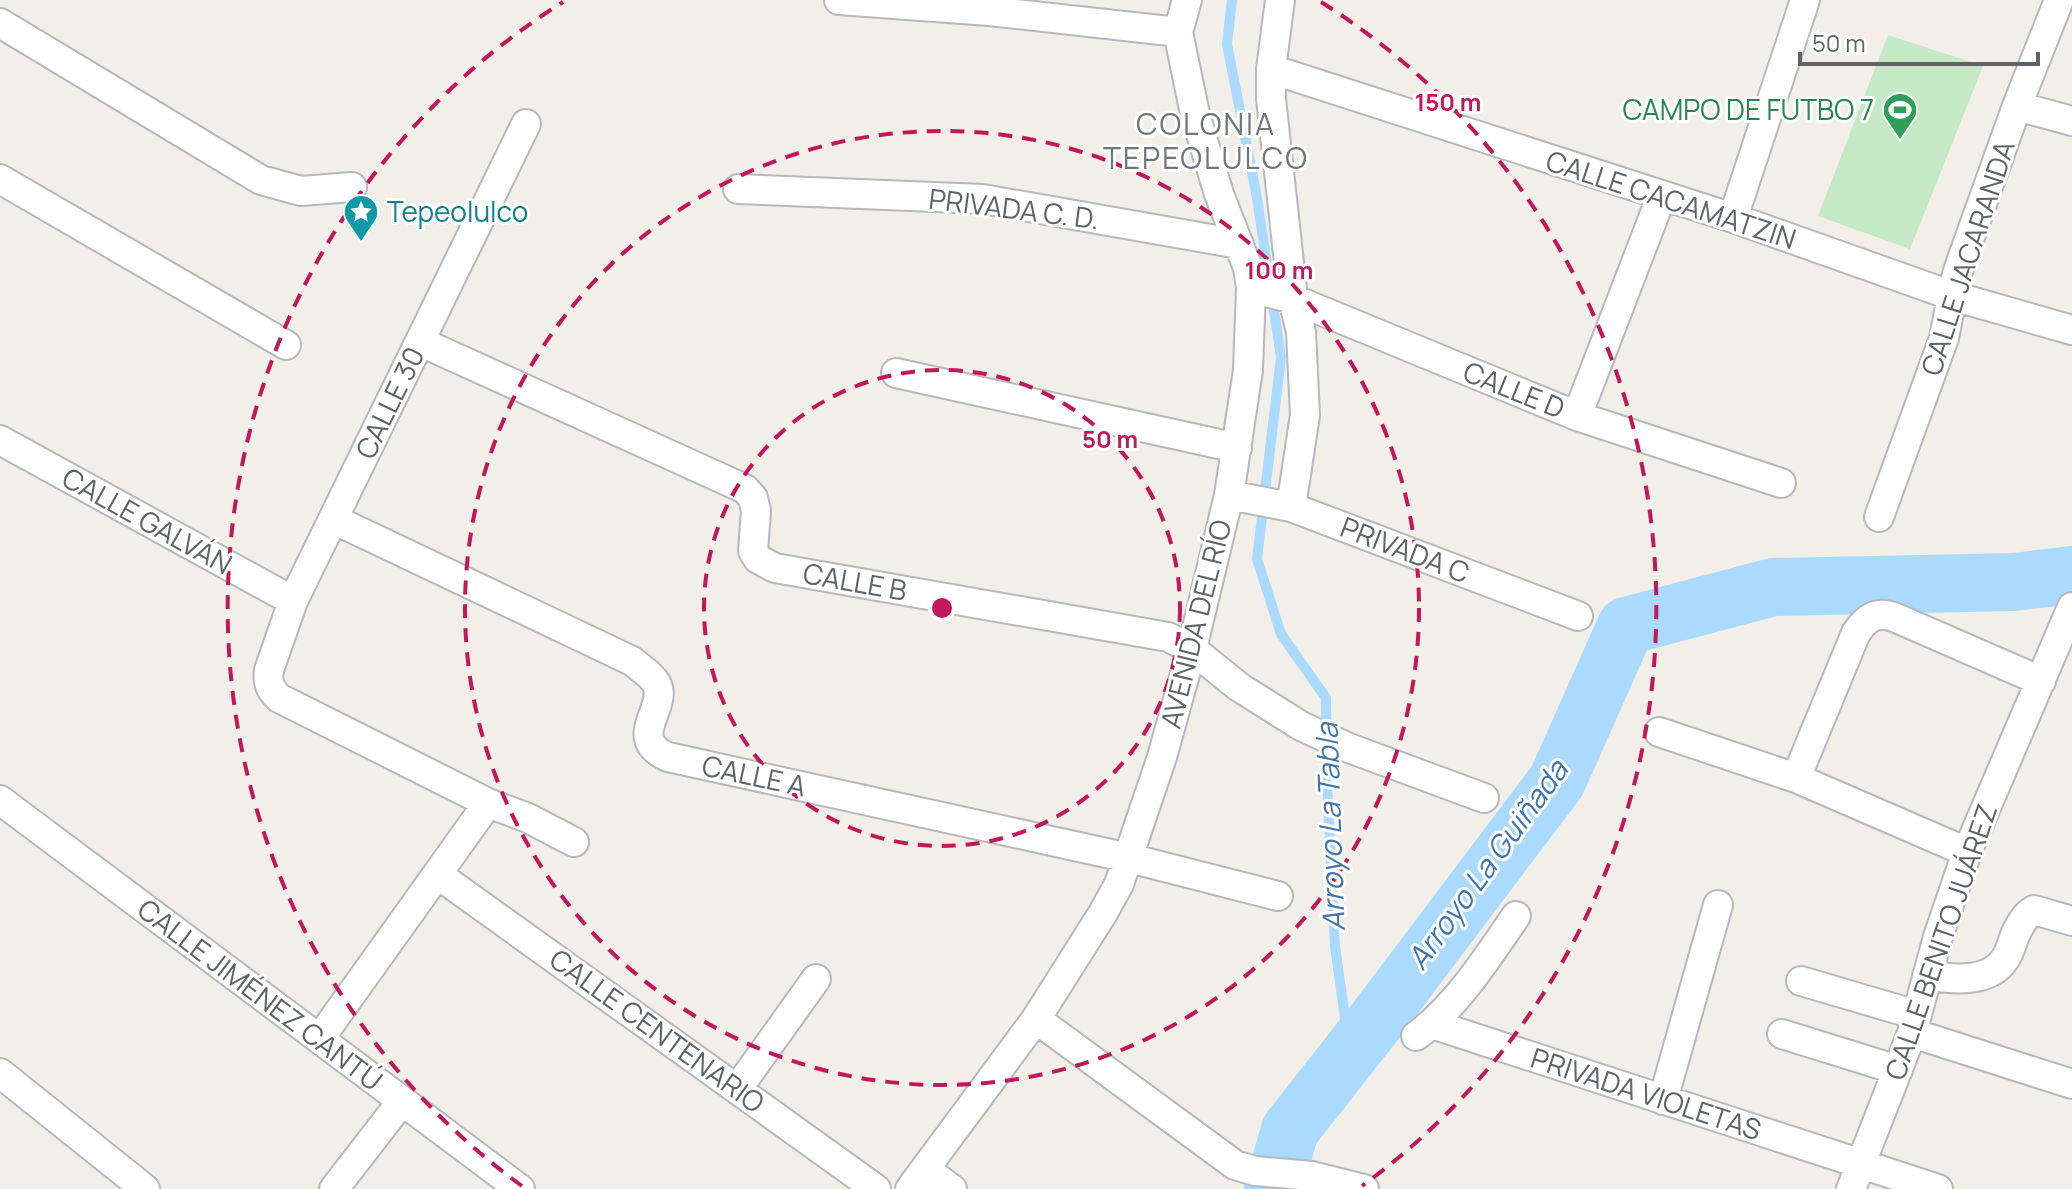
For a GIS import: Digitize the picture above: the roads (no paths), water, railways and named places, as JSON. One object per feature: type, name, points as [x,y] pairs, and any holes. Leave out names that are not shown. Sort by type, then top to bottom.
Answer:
[{"type":"street","points":[[839,0],[990,5],[1178,32]]},
{"type":"street","name":"AVENIDA DEL RÍO","points":[[917,1179],[1036,1019],[1119,884],[1162,757],[1240,497],[1237,448],[1248,370],[1273,294],[1248,268],[1219,194],[1195,114],[1178,32],[1187,0]]},
{"type":"street","points":[[1280,0],[1271,69],[1273,294],[1301,332],[1305,415],[1287,506]]},
{"type":"street","name":"CALLE JACARANDA","points":[[1879,517],[1944,338],[1961,262],[2059,0]]},
{"type":"street","points":[[1733,218],[1799,2]]},
{"type":"street","points":[[0,23],[261,180],[301,191],[352,187]]},
{"type":"street","name":"CALLE CACAMATZIN","points":[[1271,69],[1733,218],[1953,296],[2072,330]]},
{"type":"street","points":[[2017,106],[2072,121]]},
{"type":"street","name":"CALLE 30","points":[[488,803],[279,698],[268,680],[293,601],[526,124]]},
{"type":"street","points":[[0,179],[286,345]]},
{"type":"street","name":"PRIVADA C. D.","points":[[738,189],[983,199],[1239,244]]},
{"type":"street","points":[[1577,416],[1662,195]]},
{"type":"street","name":"CALLE D","points":[[1273,294],[1577,416],[1781,483]]},
{"type":"street","name":"CALLE B","points":[[421,342],[745,489],[753,498],[756,511],[753,551],[758,559],[775,568],[1168,637],[1192,649],[1239,687],[1301,726],[1349,748],[1484,798]]},
{"type":"street","points":[[896,373],[1237,448]]},
{"type":"street","name":"CALLE GALVÁN","points":[[0,440],[293,601]]},
{"type":"street","name":"PRIVADA C","points":[[1240,497],[1287,506],[1578,616]]},
{"type":"street","name":"CALLE A","points":[[333,519],[632,661],[646,672],[658,688],[648,731],[649,739],[660,754],[1129,858],[1278,896]]},
{"type":"street","name":"CALLE BENITO JUÁREZ","points":[[1856,1176],[1914,1024],[1938,937],[1967,852],[2072,607]]},
{"type":"street","points":[[1796,778],[1856,633],[1865,620],[1873,616],[1885,614],[1894,617],[2041,681]]},
{"type":"street","points":[[1659,732],[1796,778],[1967,852]]},
{"type":"street","points":[[320,1038],[488,803],[528,818],[574,842]]},
{"type":"street","name":"CALLE JIMÉNEZ CANTÚ","points":[[5,813],[320,1038],[520,1189]]},
{"type":"street","name":"CALLE CENTENARIO","points":[[437,874],[876,1189]]},
{"type":"street","points":[[1663,1100],[1718,905]]},
{"type":"street","points":[[1927,976],[1969,978],[1991,972],[2004,961],[2020,923],[2034,910],[2072,921]]},
{"type":"street","name":"PRIVADA VIOLETAS","points":[[1516,916],[1482,966],[1424,1030],[1663,1100],[1856,1176],[1938,1189]]},
{"type":"street","points":[[738,1088],[816,979]]},
{"type":"street","points":[[1801,981],[2072,1084]]},
{"type":"street","points":[[1036,1019],[1235,1165],[1255,1171],[1322,1178],[1364,1189]]},
{"type":"street","points":[[1782,1034],[1898,1070]]},
{"type":"street","points":[[0,1073],[145,1189]]},
{"type":"street","points":[[334,1189],[402,1101]]},
{"type":"street","points":[[917,1179],[952,1189]]},
{"type":"waterway","name":"Arroyo La Tabla","points":[[1232,0],[1227,44],[1257,198],[1281,357],[1257,559],[1281,634],[1326,698],[1335,946],[1350,1054]]},
{"type":"waterway","name":"Arroyo La Guiñada","points":[[1273,1189],[1290,1130],[1557,781],[1626,626],[1773,587],[2014,582],[2072,575]]},
{"type":"place","name":"CAMPO DE FUTBO 7","points":[[1900,141]]},
{"type":"place","name":"Tepeolulco","points":[[361,243]]},
{"type":"district","name":"COLONIA TEPEOLULCO","points":[[1206,142]]}]
